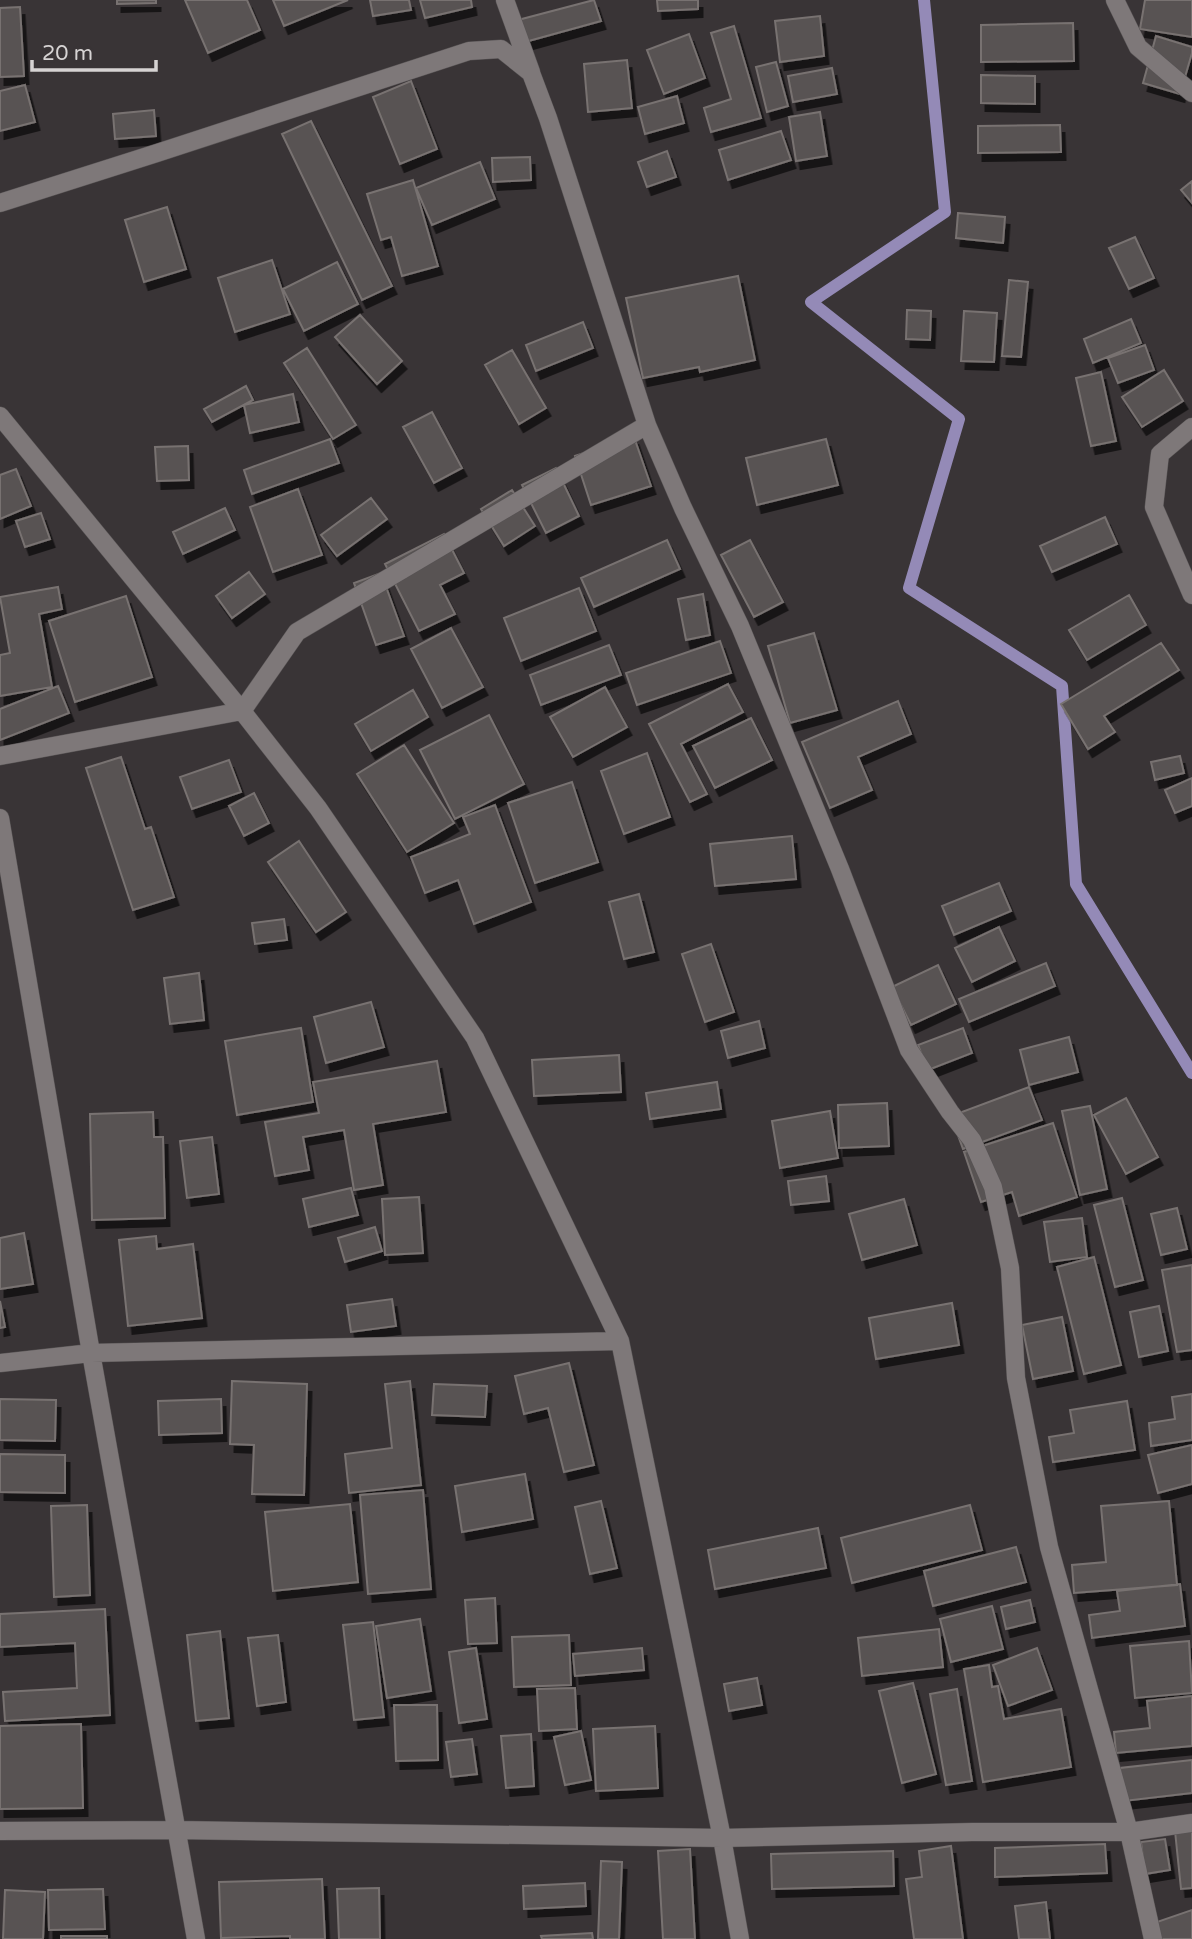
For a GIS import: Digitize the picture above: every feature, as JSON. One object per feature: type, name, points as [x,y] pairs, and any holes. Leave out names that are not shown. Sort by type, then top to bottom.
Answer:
[{"type":"street","points":[[505,0],[548,118],[647,425],[683,508],[740,626],[840,869],[909,1050],[972,1140],[993,1187],[1010,1268],[1016,1378],[1049,1547],[1129,1832],[1153,1939]]},
{"type":"street","points":[[1115,0],[1138,47],[1192,93]]},
{"type":"street","points":[[0,203],[469,51],[501,49],[531,73]]},
{"type":"street","points":[[0,416],[318,808],[475,1038],[620,1341],[722,1838],[740,1939]]},
{"type":"street","points":[[0,756],[242,711],[297,632],[647,425]]},
{"type":"street","points":[[1192,427],[1160,454],[1154,507],[1192,595]]},
{"type":"street","points":[[0,818],[91,1353],[196,1939]]},
{"type":"street","points":[[0,1363],[91,1353],[620,1341]]},
{"type":"street","points":[[0,1831],[176,1830],[722,1838],[972,1832],[1129,1832],[1192,1823]]},
{"type":"building","points":[[117,0],[156,0],[156,3],[117,4]]},
{"type":"building","points":[[185,0],[247,0],[260,30],[208,53]]},
{"type":"building","points":[[273,0],[348,0],[284,26]]},
{"type":"building","points":[[370,0],[409,0],[411,10],[373,16]]},
{"type":"building","points":[[420,0],[471,0],[472,7],[425,18]]},
{"type":"building","points":[[594,0],[601,21],[525,42],[518,20]]},
{"type":"building","points":[[657,0],[698,0],[698,9],[658,11]]},
{"type":"building","points":[[1145,0],[1192,0],[1192,37],[1140,29]]},
{"type":"building","points":[[20,7],[24,76],[0,77],[0,8]]},
{"type":"building","points":[[820,16],[824,56],[780,62],[775,21]]},
{"type":"building","points":[[1073,23],[1074,61],[981,62],[981,25]]},
{"type":"building","points":[[734,26],[761,118],[711,132],[704,108],[731,99],[711,33]]},
{"type":"building","points":[[689,34],[705,78],[664,94],[647,50]]},
{"type":"building","points":[[1156,36],[1192,47],[1180,94],[1143,83]]},
{"type":"building","points":[[627,60],[632,108],[588,112],[584,64]]},
{"type":"building","points":[[776,62],[788,106],[767,112],[756,67]]},
{"type":"building","points":[[832,68],[837,94],[793,102],[788,76]]},
{"type":"building","points":[[981,75],[1035,76],[1035,104],[981,103]]},
{"type":"building","points":[[411,81],[437,149],[400,164],[373,97]]},
{"type":"building","points":[[25,85],[35,122],[0,131],[0,91]]},
{"type":"building","points":[[677,96],[684,123],[645,134],[638,107]]},
{"type":"building","points":[[154,110],[156,136],[115,139],[113,114]]},
{"type":"building","points":[[820,112],[827,156],[796,161],[789,117]]},
{"type":"building","points":[[311,121],[392,286],[362,300],[282,134]]},
{"type":"building","points":[[1060,125],[1061,152],[978,153],[978,126]]},
{"type":"building","points":[[781,131],[791,160],[728,180],[719,150]]},
{"type":"building","points":[[667,151],[676,177],[647,187],[638,162]]},
{"type":"building","points":[[530,157],[531,180],[493,182],[492,158]]},
{"type":"building","points":[[480,162],[495,199],[432,225],[416,188]]},
{"type":"building","points":[[413,180],[438,266],[402,276],[391,237],[381,240],[367,194]]},
{"type":"building","points":[[1192,181],[1192,203],[1181,190]]},
{"type":"building","points":[[167,207],[186,269],[144,282],[125,220]]},
{"type":"building","points":[[958,213],[1005,217],[1003,243],[956,238]]},
{"type":"building","points":[[1135,237],[1154,278],[1129,289],[1109,248]]},
{"type":"building","points":[[272,260],[290,314],[235,332],[218,278]]},
{"type":"building","points":[[337,262],[358,304],[304,331],[283,289]]},
{"type":"building","points":[[738,276],[755,360],[700,372],[699,367],[643,378],[626,298]]},
{"type":"building","points":[[1009,280],[1028,282],[1021,357],[1002,356]]},
{"type":"building","points":[[907,310],[931,311],[930,340],[906,339]]},
{"type":"building","points":[[964,311],[997,313],[994,362],[961,361]]},
{"type":"building","points":[[360,315],[402,361],[377,384],[335,337]]},
{"type":"building","points":[[1131,319],[1141,343],[1093,363],[1084,339]]},
{"type":"building","points":[[583,322],[593,348],[536,371],[526,345]]},
{"type":"building","points":[[1145,345],[1154,370],[1118,383],[1108,358]]},
{"type":"building","points":[[307,348],[356,425],[333,439],[284,363]]},
{"type":"building","points":[[512,350],[546,408],[519,424],[485,365]]},
{"type":"building","points":[[1164,370],[1183,401],[1142,427],[1122,397]]},
{"type":"building","points":[[1101,372],[1116,441],[1091,446],[1076,378]]},
{"type":"building","points":[[246,386],[253,400],[212,422],[204,409]]},
{"type":"building","points":[[293,394],[299,422],[250,433],[244,405]]},
{"type":"building","points":[[432,412],[462,468],[434,483],[403,427]]},
{"type":"building","points":[[634,437],[651,486],[591,505],[575,456]]},
{"type":"building","points":[[330,439],[339,463],[252,494],[244,470]]},
{"type":"building","points":[[826,439],[838,485],[757,505],[746,458]]},
{"type":"building","points":[[188,446],[189,480],[157,481],[155,447]]},
{"type":"building","points":[[556,468],[579,516],[546,533],[522,485]]},
{"type":"building","points":[[16,469],[31,506],[0,519],[0,475]]},
{"type":"building","points":[[298,489],[322,555],[273,572],[250,507]]},
{"type":"building","points":[[512,490],[535,526],[504,546],[481,509]]},
{"type":"building","points":[[371,498],[387,519],[337,556],[321,535]]},
{"type":"building","points":[[225,508],[235,530],[183,554],[173,532]]},
{"type":"building","points":[[41,513],[50,539],[25,547],[16,521]]},
{"type":"building","points":[[1105,517],[1117,544],[1052,572],[1040,546]]},
{"type":"building","points":[[444,534],[464,573],[440,585],[455,614],[419,631],[385,564]]},
{"type":"building","points":[[667,540],[680,569],[594,607],[581,578]]},
{"type":"building","points":[[750,540],[783,602],[754,617],[721,555]]},
{"type":"building","points":[[249,572],[265,594],[232,618],[216,596]]},
{"type":"building","points":[[381,573],[404,636],[376,645],[354,583]]},
{"type":"building","points":[[58,587],[62,609],[39,614],[52,687],[0,696],[0,655],[10,653],[0,597]]},
{"type":"building","points":[[579,588],[596,631],[521,661],[504,618]]},
{"type":"building","points":[[703,594],[710,635],[686,640],[678,599]]},
{"type":"building","points":[[1129,595],[1146,625],[1087,660],[1069,630]]},
{"type":"building","points":[[126,596],[152,677],[75,702],[49,621]]},
{"type":"building","points":[[451,628],[483,687],[442,708],[411,649]]},
{"type":"building","points":[[814,633],[837,710],[790,723],[768,646]]},
{"type":"building","points":[[720,641],[731,673],[637,705],[626,673]]},
{"type":"building","points":[[1161,643],[1179,670],[1104,716],[1115,732],[1088,749],[1061,704]]},
{"type":"building","points":[[609,645],[621,675],[541,705],[530,675]]},
{"type":"building","points":[[728,684],[743,712],[681,744],[707,794],[690,802],[649,724]]},
{"type":"building","points":[[58,686],[69,713],[0,740],[0,709]]},
{"type":"building","points":[[605,687],[627,727],[573,757],[550,717]]},
{"type":"building","points":[[413,690],[428,717],[371,751],[355,724]]},
{"type":"building","points":[[898,701],[911,734],[858,757],[872,790],[830,808],[802,742]]},
{"type":"building","points":[[489,715],[524,784],[455,819],[420,750]]},
{"type":"building","points":[[751,718],[772,760],[715,788],[693,746]]},
{"type":"building","points":[[404,745],[454,823],[407,852],[357,774]]},
{"type":"building","points":[[647,753],[670,817],[624,834],[601,771]]},
{"type":"building","points":[[1180,756],[1184,773],[1155,780],[1151,762]]},
{"type":"building","points":[[121,757],[145,829],[151,827],[174,897],[133,910],[86,768]]},
{"type":"building","points":[[229,760],[241,792],[192,809],[180,777]]},
{"type":"building","points":[[1192,778],[1192,806],[1175,813],[1165,790]]},
{"type":"building","points":[[572,782],[598,862],[535,883],[508,803]]},
{"type":"building","points":[[254,793],[269,823],[244,836],[229,806]]},
{"type":"building","points":[[495,805],[531,902],[474,924],[458,880],[425,893],[411,857],[470,834],[463,817]]},
{"type":"building","points":[[792,836],[796,879],[715,886],[710,844]]},
{"type":"building","points":[[299,841],[346,912],[316,932],[268,862]]},
{"type":"building","points":[[999,883],[1011,911],[954,935],[942,906]]},
{"type":"building","points":[[639,894],[654,952],[624,959],[609,902]]},
{"type":"building","points":[[284,919],[287,940],[255,944],[252,923]]},
{"type":"building","points":[[999,927],[1015,961],[972,982],[955,948]]},
{"type":"building","points":[[711,944],[734,1012],[705,1022],[682,954]]},
{"type":"building","points":[[1046,963],[1055,986],[969,1022],[959,999]]},
{"type":"building","points":[[938,965],[956,1004],[911,1025],[892,987]]},
{"type":"building","points":[[199,973],[204,1020],[170,1024],[164,978]]},
{"type":"building","points":[[371,1002],[384,1047],[326,1063],[314,1017]]},
{"type":"building","points":[[759,1021],[765,1048],[728,1058],[721,1031]]},
{"type":"building","points":[[301,1028],[313,1102],[237,1115],[225,1041]]},
{"type":"building","points":[[963,1028],[972,1053],[928,1070],[918,1045]]},
{"type":"building","points":[[1069,1037],[1078,1072],[1029,1085],[1020,1050]]},
{"type":"building","points":[[619,1055],[621,1092],[534,1096],[532,1060]]},
{"type":"building","points":[[437,1061],[446,1112],[373,1124],[383,1185],[354,1190],[344,1130],[303,1137],[309,1170],[275,1176],[265,1122],[319,1113],[313,1082]]},
{"type":"building","points":[[717,1082],[721,1109],[650,1119],[646,1093]]},
{"type":"building","points":[[1029,1087],[1042,1120],[963,1149],[951,1116]]},
{"type":"building","points":[[1126,1098],[1158,1157],[1126,1174],[1094,1115]]},
{"type":"building","points":[[887,1103],[889,1146],[839,1148],[838,1105]]},
{"type":"building","points":[[1090,1106],[1107,1189],[1080,1195],[1062,1111]]},
{"type":"building","points":[[830,1111],[838,1158],[780,1168],[772,1121]]},
{"type":"building","points":[[153,1112],[154,1137],[163,1137],[165,1218],[92,1220],[90,1114]]},
{"type":"building","points":[[1053,1123],[1077,1197],[1019,1216],[1012,1192],[981,1202],[964,1152]]},
{"type":"building","points":[[212,1137],[219,1194],[187,1198],[180,1141]]},
{"type":"building","points":[[826,1176],[829,1201],[791,1205],[788,1181]]},
{"type":"building","points":[[351,1188],[358,1215],[309,1227],[303,1199]]},
{"type":"building","points":[[419,1197],[423,1253],[385,1255],[382,1199]]},
{"type":"building","points":[[1122,1198],[1143,1280],[1115,1287],[1094,1205]]},
{"type":"building","points":[[904,1199],[917,1245],[862,1260],[849,1214]]},
{"type":"building","points":[[1177,1208],[1187,1249],[1161,1255],[1151,1214]]},
{"type":"building","points":[[1082,1218],[1087,1257],[1050,1262],[1044,1222]]},
{"type":"building","points":[[375,1227],[382,1251],[345,1262],[338,1238]]},
{"type":"building","points":[[24,1233],[33,1284],[0,1289],[0,1238]]},
{"type":"building","points":[[156,1236],[157,1249],[193,1244],[202,1318],[128,1326],[119,1240]]},
{"type":"building","points":[[1094,1257],[1121,1365],[1084,1374],[1057,1267]]},
{"type":"building","points":[[1192,1265],[1192,1350],[1177,1352],[1162,1270]]},
{"type":"building","points":[[392,1299],[396,1326],[351,1332],[347,1305]]},
{"type":"building","points":[[0,1301],[5,1327],[0,1328]]},
{"type":"building","points":[[952,1303],[959,1345],[876,1359],[869,1318]]},
{"type":"building","points":[[1159,1306],[1168,1351],[1139,1357],[1130,1312]]},
{"type":"building","points":[[1062,1317],[1073,1371],[1033,1379],[1022,1325]]},
{"type":"building","points":[[569,1363],[594,1465],[564,1472],[548,1408],[524,1414],[515,1376]]},
{"type":"building","points":[[232,1381],[307,1384],[304,1495],[252,1494],[254,1445],[230,1444]]},
{"type":"building","points":[[410,1381],[421,1485],[349,1493],[345,1454],[392,1448],[385,1384]]},
{"type":"building","points":[[434,1384],[487,1386],[485,1417],[432,1415]]},
{"type":"building","points":[[1192,1394],[1192,1440],[1151,1446],[1149,1423],[1175,1419],[1172,1397]]},
{"type":"building","points":[[0,1399],[56,1400],[55,1441],[0,1440]]},
{"type":"building","points":[[221,1399],[222,1433],[159,1435],[158,1401]]},
{"type":"building","points":[[1127,1401],[1135,1450],[1053,1462],[1049,1437],[1074,1433],[1070,1410]]},
{"type":"building","points":[[1192,1445],[1192,1484],[1158,1493],[1148,1455]]},
{"type":"building","points":[[0,1454],[65,1455],[65,1493],[0,1492]]},
{"type":"building","points":[[525,1474],[533,1519],[462,1532],[455,1486]]},
{"type":"building","points":[[423,1490],[431,1589],[368,1594],[360,1495]]},
{"type":"building","points":[[601,1501],[617,1568],[590,1574],[575,1507]]},
{"type":"building","points":[[1169,1501],[1177,1585],[1074,1593],[1072,1565],[1106,1562],[1101,1506]]},
{"type":"building","points":[[350,1504],[358,1582],[273,1591],[265,1512]]},
{"type":"building","points":[[87,1505],[90,1595],[54,1597],[51,1506]]},
{"type":"building","points":[[970,1505],[982,1550],[852,1583],[841,1538]]},
{"type":"building","points":[[818,1528],[826,1568],[715,1589],[708,1550]]},
{"type":"building","points":[[1016,1547],[1026,1582],[933,1606],[924,1571]]},
{"type":"building","points":[[1180,1584],[1185,1626],[1092,1638],[1089,1615],[1120,1611],[1117,1591]]},
{"type":"building","points":[[495,1598],[497,1643],[468,1644],[465,1600]]},
{"type":"building","points":[[1030,1600],[1035,1622],[1006,1629],[1001,1607]]},
{"type":"building","points":[[992,1606],[1003,1649],[951,1662],[940,1619]]},
{"type":"building","points":[[105,1609],[110,1715],[5,1721],[3,1692],[77,1688],[75,1643],[0,1647],[0,1614]]},
{"type":"building","points":[[420,1619],[431,1691],[387,1698],[376,1626]]},
{"type":"building","points":[[373,1622],[384,1717],[354,1720],[343,1625]]},
{"type":"building","points":[[939,1629],[943,1667],[862,1676],[858,1638]]},
{"type":"building","points":[[220,1631],[229,1718],[196,1721],[187,1635]]},
{"type":"building","points":[[278,1635],[286,1702],[257,1706],[248,1638]]},
{"type":"building","points":[[569,1635],[571,1685],[514,1687],[512,1637]]},
{"type":"building","points":[[1189,1641],[1192,1693],[1135,1698],[1130,1646]]},
{"type":"building","points":[[476,1648],[487,1719],[459,1723],[449,1652]]},
{"type":"building","points":[[642,1648],[644,1670],[575,1676],[573,1654]]},
{"type":"building","points":[[1037,1648],[1052,1690],[1008,1706],[993,1665]]},
{"type":"building","points":[[989,1665],[992,1687],[998,1686],[1004,1719],[1061,1709],[1071,1767],[983,1782],[964,1669]]},
{"type":"building","points":[[757,1678],[762,1705],[729,1711],[724,1684]]},
{"type":"building","points":[[913,1683],[936,1774],[902,1783],[879,1691]]},
{"type":"building","points":[[575,1688],[577,1729],[539,1731],[537,1689]]},
{"type":"building","points":[[957,1689],[972,1781],[946,1785],[930,1694]]},
{"type":"building","points":[[1192,1696],[1192,1746],[1116,1753],[1114,1732],[1150,1728],[1147,1701]]},
{"type":"building","points":[[394,1705],[437,1705],[438,1760],[396,1761]]},
{"type":"building","points":[[81,1724],[83,1808],[0,1809],[0,1726]]},
{"type":"building","points":[[655,1726],[658,1788],[596,1791],[593,1729]]},
{"type":"building","points":[[581,1731],[591,1780],[565,1785],[554,1737]]},
{"type":"building","points":[[531,1734],[534,1786],[506,1788],[501,1736]]},
{"type":"building","points":[[472,1739],[477,1774],[451,1777],[446,1742]]},
{"type":"building","points":[[1192,1760],[1192,1793],[1124,1801],[1120,1768]]},
{"type":"building","points":[[1192,1829],[1192,1888],[1181,1889],[1175,1831]]},
{"type":"building","points":[[1165,1839],[1170,1870],[1145,1874],[1141,1842]]},
{"type":"building","points":[[1105,1844],[1107,1873],[995,1877],[995,1848]]},
{"type":"building","points":[[951,1846],[963,1939],[914,1939],[906,1879],[922,1877],[919,1851]]},
{"type":"building","points":[[690,1849],[695,1939],[663,1939],[658,1851]]},
{"type":"building","points":[[893,1851],[894,1886],[772,1889],[771,1854]]},
{"type":"building","points":[[601,1861],[622,1862],[619,1939],[598,1939]]},
{"type":"building","points":[[322,1879],[325,1939],[290,1939],[290,1936],[221,1938],[219,1882]]},
{"type":"building","points":[[585,1883],[586,1906],[524,1909],[523,1886]]},
{"type":"building","points":[[379,1888],[380,1939],[339,1939],[337,1889]]},
{"type":"building","points":[[103,1889],[105,1929],[49,1930],[48,1890]]},
{"type":"building","points":[[5,1890],[45,1892],[43,1939],[3,1939]]},
{"type":"building","points":[[1046,1902],[1050,1939],[1019,1939],[1015,1906]]},
{"type":"building","points":[[1192,1910],[1192,1939],[1160,1939],[1154,1923]]},
{"type":"building","points":[[592,1933],[593,1939],[542,1939],[541,1936]]},
{"type":"building","points":[[61,1936],[107,1936],[107,1939],[61,1939]]},
{"type":"waterway","points":[[924,0],[945,212],[811,302],[959,419],[909,588],[1062,686],[1076,884],[1192,1073]]}]
